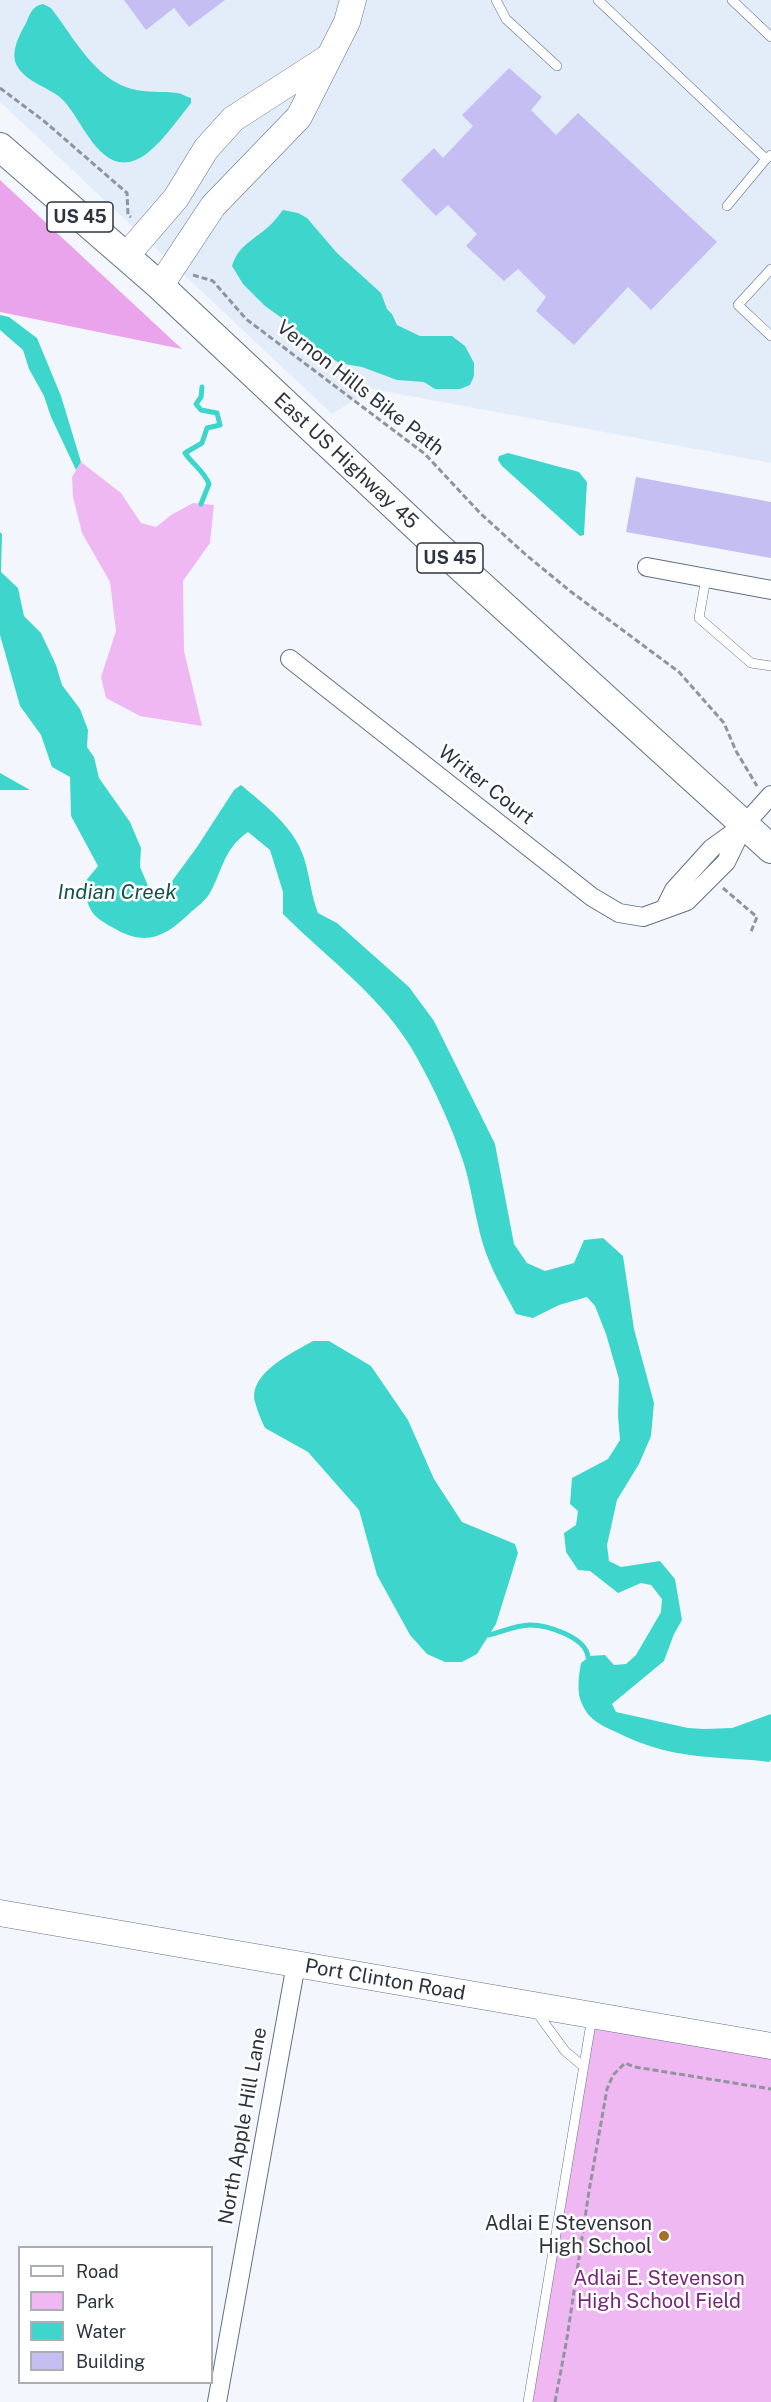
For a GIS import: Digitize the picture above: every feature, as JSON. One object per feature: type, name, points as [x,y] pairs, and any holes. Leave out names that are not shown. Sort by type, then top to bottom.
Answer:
[{"type":"main road","name":"East US Highway 45","points":[[0,147],[160,286],[415,526],[771,849]]},
{"type":"street","points":[[160,286],[213,206],[299,117],[347,22],[353,0]]},
{"type":"street","points":[[126,256],[176,198],[206,149],[233,119],[330,57]]},
{"type":"street","points":[[647,567],[771,590]]},
{"type":"street","name":"Writer Court","points":[[290,659],[592,897],[619,913],[643,917],[665,908],[674,890],[712,848],[744,825],[770,796]]},
{"type":"street","name":"Port Clinton Road","points":[[0,1913],[771,2046]]},
{"type":"street","name":"North Apple Hill Lane","points":[[217,2402],[296,1964]]},
{"type":"lane","points":[[496,0],[506,19],[556,66]]},
{"type":"lane","points":[[598,0],[769,157],[727,206]]},
{"type":"lane","points":[[732,0],[771,37]]},
{"type":"lane","points":[[771,269],[738,305],[771,336]]},
{"type":"lane","points":[[706,578],[699,618],[751,663],[771,666]]},
{"type":"lane","points":[[532,2006],[565,2051],[584,2067]]},
{"type":"lane","points":[[528,2402],[592,2014]]},
{"type":"path","points":[[0,88],[44,121],[126,193],[128,214],[147,232]]},
{"type":"path","name":"Vernon Hills Bike Path","points":[[177,260],[192,274],[213,281],[246,318],[424,454],[480,513],[525,554],[570,591],[679,672],[724,723],[752,780],[770,796]]},
{"type":"path","points":[[715,882],[757,917],[750,934]]},
{"type":"path","points":[[555,2402],[607,2089],[613,2076],[625,2063],[635,2067],[771,2089]]},
{"type":"shaded area","points":[[0,0],[771,0],[771,463],[372,389],[332,414],[0,102]]},
{"type":"shaded area","points":[[0,180],[182,349],[0,312]]},
{"type":"green space","points":[[81,462],[121,493],[141,523],[156,527],[171,515],[193,503],[214,505],[210,543],[183,581],[184,651],[202,726],[140,716],[106,698],[101,677],[116,631],[110,582],[82,533],[73,497],[72,477]]},
{"type":"green space","name":"Adlai E. Stevenson High School Field","points":[[592,2015],[771,2056],[771,2402],[528,2402]]},
{"type":"water","points":[[43,4],[51,8],[76,43],[106,76],[132,89],[178,93],[191,98],[191,103],[149,152],[133,161],[121,162],[110,158],[100,151],[62,99],[21,72],[14,55],[18,39],[32,11]]},
{"type":"water","points":[[283,210],[298,213],[307,218],[337,253],[381,293],[397,325],[420,336],[452,336],[465,346],[474,363],[474,376],[470,385],[460,389],[435,389],[424,382],[397,380],[362,367],[339,363],[298,335],[286,321],[265,306],[243,284],[232,266],[238,253],[246,244],[269,226]]},
{"type":"water","points":[[0,315],[9,317],[37,338],[61,396],[81,462],[76,470],[51,417],[44,396],[29,369],[23,350],[0,330]]},
{"type":"water","points":[[508,453],[579,472],[587,482],[584,535],[580,536],[502,466],[498,460],[499,456]]},
{"type":"water","name":"Indian Creek","points":[[0,532],[2,534],[1,572],[18,588],[24,616],[41,633],[56,665],[62,685],[80,709],[88,730],[87,747],[94,757],[99,778],[130,822],[141,848],[140,867],[149,888],[164,892],[234,790],[241,785],[278,818],[294,837],[304,858],[318,913],[337,923],[409,987],[434,1021],[495,1144],[514,1244],[527,1263],[545,1271],[574,1263],[584,1240],[603,1238],[623,1256],[634,1329],[654,1403],[651,1436],[639,1464],[617,1500],[607,1545],[609,1561],[621,1567],[660,1561],[675,1579],[682,1620],[664,1661],[612,1704],[616,1712],[688,1728],[732,1728],[771,1714],[771,1760],[769,1762],[697,1756],[661,1749],[638,1742],[605,1727],[585,1710],[579,1689],[581,1663],[590,1656],[605,1655],[614,1665],[626,1664],[636,1655],[661,1612],[662,1599],[651,1585],[641,1583],[618,1593],[590,1571],[578,1570],[566,1552],[564,1533],[576,1525],[578,1511],[570,1504],[572,1478],[608,1459],[620,1440],[619,1379],[595,1306],[587,1297],[559,1305],[533,1318],[516,1314],[486,1253],[467,1174],[454,1136],[416,1056],[403,1035],[372,998],[283,914],[283,892],[270,850],[248,832],[233,845],[206,898],[183,920],[167,931],[150,938],[130,936],[103,922],[93,913],[87,901],[84,883],[98,866],[71,816],[70,777],[52,767],[41,735],[20,706],[0,635]]},
{"type":"water","points":[[0,773],[30,790],[0,790]]},
{"type":"water","points":[[313,1341],[329,1341],[371,1366],[408,1420],[434,1479],[462,1522],[515,1544],[518,1553],[496,1624],[477,1654],[462,1662],[445,1662],[427,1654],[410,1635],[377,1575],[359,1510],[308,1452],[265,1428],[255,1402],[258,1382],[284,1357]]},
{"type":"building","points":[[124,0],[225,0],[189,27],[174,8],[146,30]]},
{"type":"building","points":[[509,68],[542,97],[531,110],[556,135],[578,113],[717,242],[651,310],[628,287],[574,345],[536,311],[546,297],[518,269],[504,281],[466,246],[477,234],[448,205],[436,216],[401,180],[434,148],[443,158],[473,126],[462,115]]},
{"type":"building","points":[[636,477],[771,502],[771,558],[626,532]]},
{"type":"waterway","points":[[201,504],[209,484],[185,453],[202,443],[207,428],[220,425],[217,413],[201,410],[196,404],[201,397],[202,387]]},
{"type":"waterway","points":[[489,1635],[525,1625],[546,1627],[573,1638],[586,1650],[588,1657]]},
{"type":"place","name":"Adlai E Stevenson High School","points":[[664,2236]]}]
